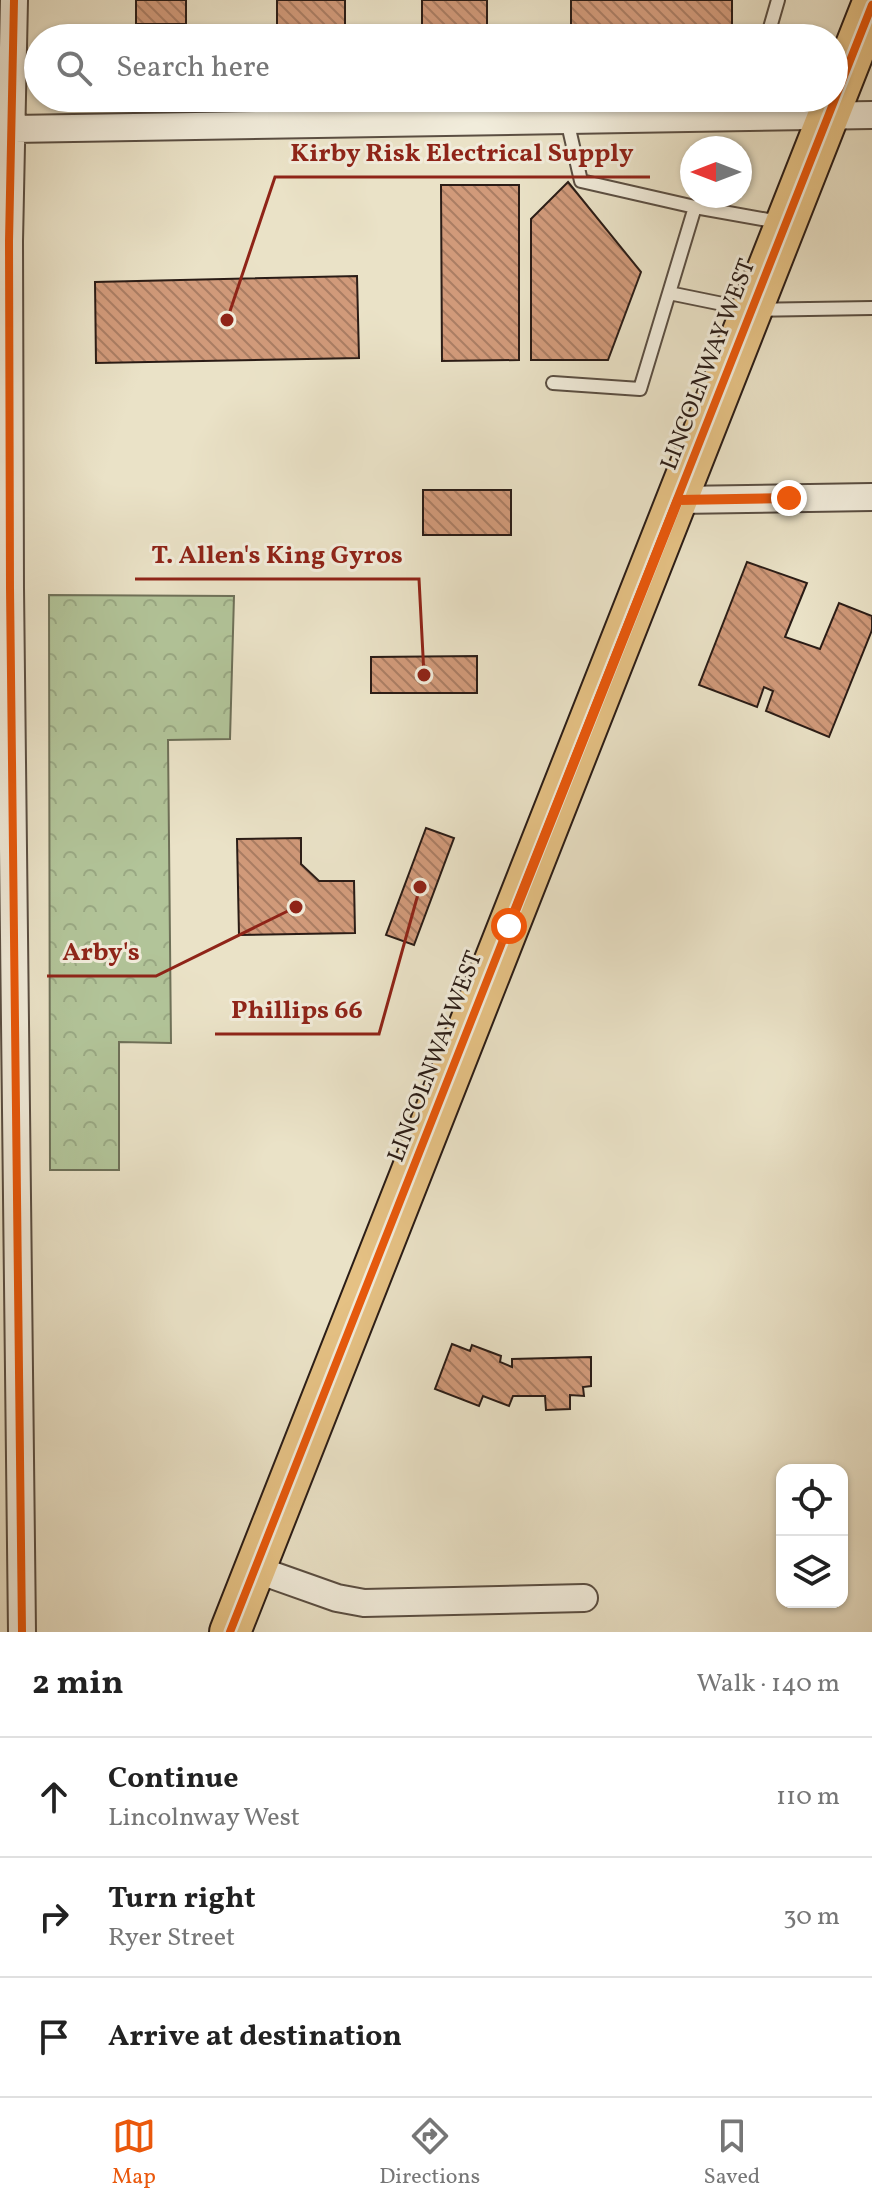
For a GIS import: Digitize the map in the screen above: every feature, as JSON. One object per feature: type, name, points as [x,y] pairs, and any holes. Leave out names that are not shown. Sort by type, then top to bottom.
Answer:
[{"type":"main road","name":"LINCOLNWAY WEST","points":[[848,53],[872,5]]},
{"type":"main road","name":"LINCOLNWAY WEST","points":[[230,1632],[830,112]]},
{"type":"street","points":[[14,0],[13,129],[4,241],[8,1366],[22,1632]]},
{"type":"street","points":[[13,129],[872,115]]},
{"type":"street","points":[[678,500],[872,497]]},
{"type":"street","points":[[255,1569],[337,1598],[364,1603],[584,1598]]},
{"type":"lane","points":[[771,24],[778,0]]},
{"type":"lane","points":[[567,120],[581,181],[680,204]]},
{"type":"lane","points":[[553,383],[640,389],[695,208]]},
{"type":"lane","points":[[700,208],[786,224]]},
{"type":"lane","points":[[669,293],[752,310],[872,308]]},
{"type":"green space","points":[[49,595],[234,596],[230,739],[168,740],[171,1043],[119,1042],[119,1170],[50,1170]]},
{"type":"building","points":[[136,0],[186,0],[186,24],[136,24]]},
{"type":"building","points":[[277,0],[345,0],[345,24],[277,24]]},
{"type":"building","points":[[422,0],[487,0],[487,24],[422,24]]},
{"type":"building","points":[[571,0],[732,0],[732,24],[571,24]]},
{"type":"building","points":[[568,182],[641,272],[608,360],[531,360],[531,219]]},
{"type":"building","points":[[441,185],[519,185],[519,360],[442,361]]},
{"type":"building","points":[[357,276],[359,358],[96,363],[95,282]]},
{"type":"building","points":[[423,490],[511,490],[511,535],[423,535]]},
{"type":"building","points":[[747,562],[807,583],[785,637],[820,649],[839,603],[872,616],[872,630],[829,737],[766,711],[773,691],[764,687],[757,707],[699,685]]},
{"type":"building","points":[[477,656],[477,693],[371,693],[371,657]]},
{"type":"building","points":[[426,828],[454,838],[414,945],[386,935]]},
{"type":"building","points":[[301,838],[301,864],[319,881],[354,881],[355,933],[239,935],[237,839]]},
{"type":"building","points":[[452,1344],[470,1351],[472,1345],[501,1356],[500,1362],[512,1367],[512,1359],[591,1357],[591,1386],[583,1387],[584,1396],[570,1395],[570,1409],[546,1410],[545,1396],[513,1396],[509,1406],[483,1396],[479,1406],[435,1389]]},
{"type":"cycle path","points":[[14,0],[9,241],[10,588],[22,1632]]},
{"type":"cycle path","points":[[848,66],[872,5]]},
{"type":"cycle path","points":[[230,1632],[830,112]]},
{"type":"place","name":"Kirby Risk Electrical Supply","points":[[227,320]]},
{"type":"place","name":"T. Allen's King Gyros","points":[[424,675]]},
{"type":"place","name":"Phillips 66","points":[[420,887]]},
{"type":"place","name":"Arby's","points":[[296,907]]},
{"type":"route","points":[[509,926],[678,500],[789,498]]}]
